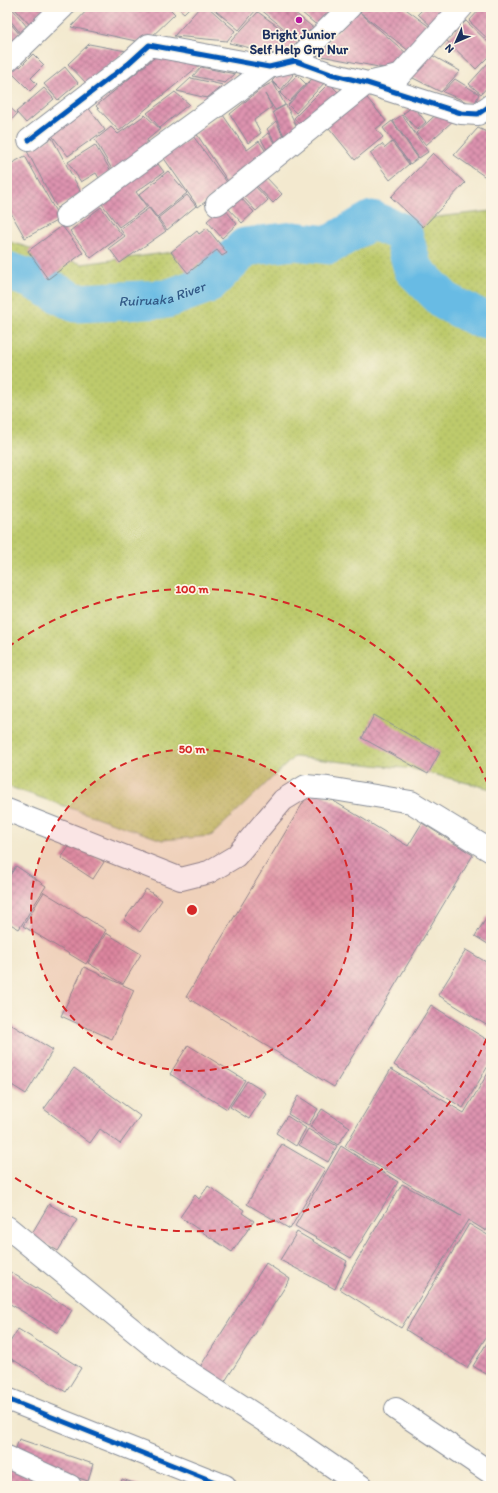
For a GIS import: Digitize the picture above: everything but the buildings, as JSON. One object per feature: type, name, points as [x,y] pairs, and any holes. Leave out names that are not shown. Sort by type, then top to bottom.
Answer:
[{"type":"street","points":[[7,61],[63,7]]},
{"type":"street","points":[[29,140],[128,64],[149,45],[269,67],[295,61],[350,7]]},
{"type":"street","points":[[218,204],[367,83],[400,76],[462,7]]},
{"type":"street","points":[[295,61],[331,74],[367,83],[461,113],[478,114],[491,105]]},
{"type":"street","points":[[66,216],[233,95],[269,67]]},
{"type":"street","points":[[7,810],[181,879],[209,872],[236,856],[283,800],[306,786],[328,788],[411,802],[491,851]]},
{"type":"street","points":[[7,1227],[166,1357],[300,1444],[361,1486]]},
{"type":"street","points":[[7,1399],[224,1486]]},
{"type":"street","points":[[396,1409],[491,1473]]},
{"type":"street","points":[[7,1457],[70,1486]]},
{"type":"green space","points":[[491,211],[491,789],[413,769],[294,757],[211,836],[162,840],[7,786],[7,241],[82,264]]},
{"type":"waterway","name":"Ruiruaka River","points":[[7,271],[31,279],[76,303],[167,299],[208,284],[245,247],[294,241],[329,245],[372,220],[403,233],[413,269],[446,302],[481,319],[491,321]]},
{"type":"cycle path","points":[[29,140],[128,64],[149,45],[269,67],[295,61],[331,74],[367,83],[461,113],[478,114],[491,105]]},
{"type":"cycle path","points":[[7,1399],[225,1486]]},
{"type":"place","name":"Bright Junior Self Help Grp Nur","points":[[299,20]]}]
